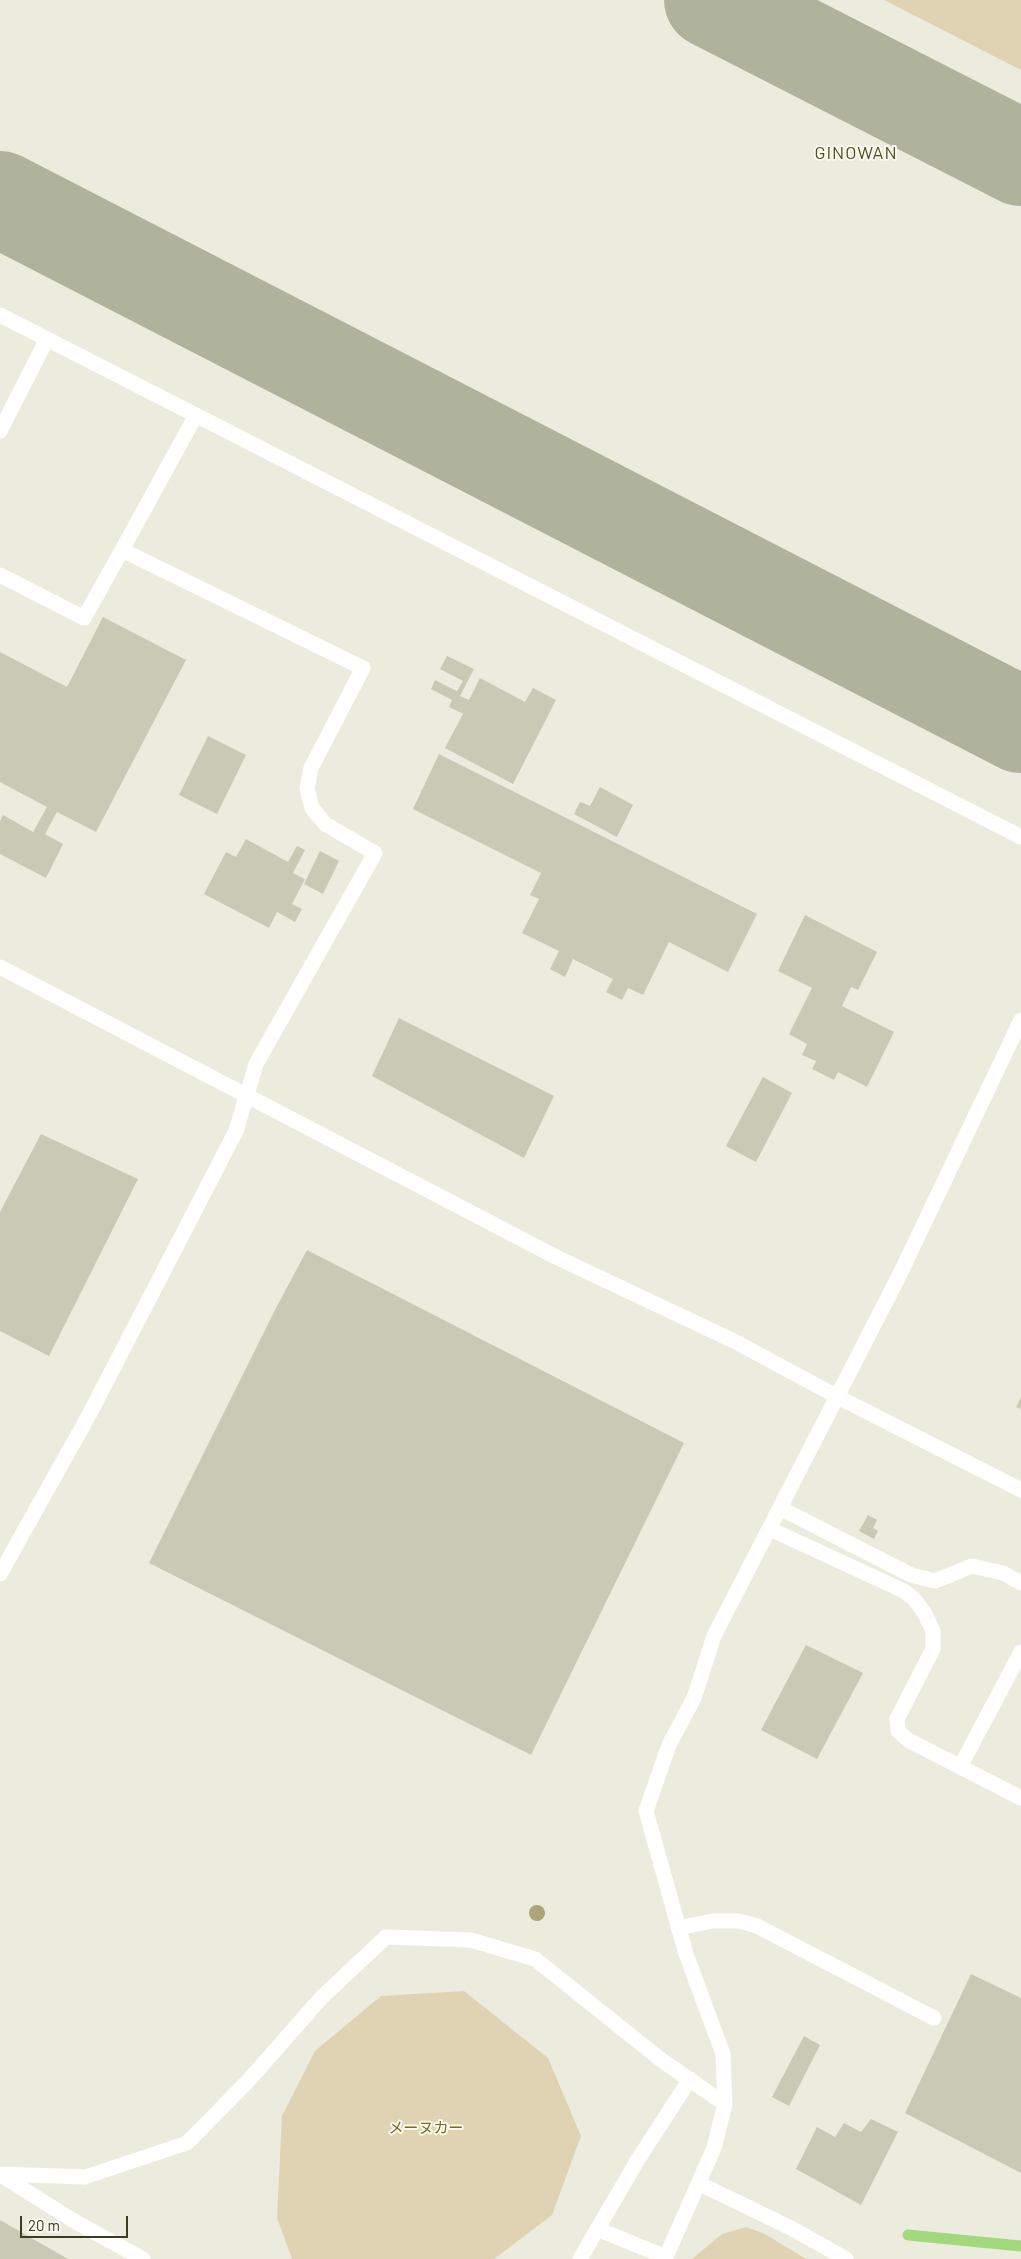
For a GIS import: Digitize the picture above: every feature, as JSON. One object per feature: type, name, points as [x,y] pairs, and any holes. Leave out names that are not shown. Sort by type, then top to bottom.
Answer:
[{"type":"lane","points":[[0,315],[1021,837]]},
{"type":"lane","points":[[0,431],[48,339]]},
{"type":"lane","points":[[0,575],[84,618],[196,415]]},
{"type":"lane","points":[[0,1574],[89,1415],[236,1131],[256,1064],[375,853],[325,824],[312,808],[307,789],[311,768],[363,668],[122,550]]},
{"type":"lane","points":[[0,966],[163,1050],[246,1097],[558,1258],[734,1341],[838,1398],[1021,1490]]},
{"type":"lane","points":[[597,2229],[665,2258],[682,2216],[700,2184],[714,2148],[725,2104],[723,2054],[678,1928],[646,1811],[669,1745],[694,1698],[714,1636],[838,1398],[899,1276],[1021,1020]]},
{"type":"lane","points":[[780,1508],[911,1575],[935,1581],[972,1566],[1003,1573],[1021,1583]]},
{"type":"lane","points":[[770,1528],[904,1591],[915,1600],[933,1632],[933,1649],[897,1719],[898,1731],[908,1740],[1021,1798]]},
{"type":"lane","points":[[960,1767],[1021,1652]]},
{"type":"lane","points":[[678,1928],[712,1921],[739,1922],[757,1926],[934,2018]]},
{"type":"lane","points":[[144,2259],[74,2221],[0,2174],[85,2177],[187,2143],[249,2080],[322,1997],[386,1937],[471,1940],[535,1959],[660,2059],[725,2104]]},
{"type":"lane","points":[[580,2259],[637,2161],[690,2079]]},
{"type":"lane","points":[[700,2184],[793,2229],[846,2259]]},
{"type":"green space","points":[[884,0],[1021,0],[1021,70]]},
{"type":"green space","name":"メーヌカー","points":[[464,1991],[548,2058],[581,2136],[552,2215],[494,2259],[292,2259],[277,2218],[282,2116],[315,2051],[381,1996]]},
{"type":"green space","points":[[746,2227],[765,2234],[806,2259],[692,2259],[722,2234]]},
{"type":"building","points":[[103,617],[186,660],[96,832],[57,812],[45,834],[63,844],[46,878],[0,854],[0,821],[3,815],[33,832],[47,807],[0,782],[0,652],[67,687]]},
{"type":"building","points":[[447,656],[474,669],[460,696],[469,700],[480,678],[525,702],[533,688],[556,700],[513,784],[445,748],[463,714],[449,707],[452,700],[431,689],[435,680],[457,691],[463,681],[440,669]]},
{"type":"building","points":[[208,736],[246,755],[217,814],[179,795]]},
{"type":"building","points":[[439,754],[757,914],[728,972],[669,942],[643,995],[628,988],[622,1000],[606,992],[613,979],[573,959],[565,977],[550,969],[559,951],[522,933],[539,899],[530,895],[541,873],[413,809]]},
{"type":"building","points":[[600,787],[633,805],[617,837],[574,814],[580,802],[590,806]]},
{"type":"building","points":[[246,839],[288,862],[297,846],[305,850],[293,873],[305,879],[292,904],[302,909],[295,922],[277,912],[269,928],[204,894],[226,852],[236,857]]},
{"type":"building","points":[[320,851],[339,861],[323,894],[304,884]]},
{"type":"building","points":[[805,915],[877,952],[858,990],[851,987],[842,1006],[894,1032],[867,1087],[838,1072],[834,1080],[812,1069],[816,1061],[802,1055],[807,1044],[789,1034],[812,988],[778,971]]},
{"type":"building","points":[[399,1018],[554,1096],[524,1158],[372,1076]]},
{"type":"building","points":[[763,1077],[792,1093],[756,1162],[726,1146]]},
{"type":"building","points":[[41,1134],[138,1179],[49,1356],[0,1331],[0,1212]]},
{"type":"building","points":[[307,1250],[684,1443],[531,1755],[149,1563],[275,1310]]},
{"type":"building","points":[[1021,1397],[1021,1409],[1016,1407]]},
{"type":"building","points":[[868,1515],[877,1520],[873,1528],[878,1531],[874,1539],[859,1531]]},
{"type":"building","points":[[806,1645],[863,1673],[817,1759],[761,1730]]},
{"type":"building","points":[[971,1974],[1021,1998],[1021,2173],[905,2113]]},
{"type":"building","points":[[804,2036],[820,2045],[789,2106],[772,2097]]},
{"type":"building","points":[[871,2119],[898,2132],[861,2205],[796,2169],[817,2127],[835,2137],[844,2123],[861,2132]]},
{"type":"building","points":[[0,2220],[68,2259],[0,2259]]},
{"type":"waterway","points":[[908,2235],[1021,2246]]},
{"type":"taxiway","points":[[712,0],[1021,158]]},
{"type":"taxiway","points":[[0,199],[1021,725]]},
{"type":"district","name":"GINOWAN","points":[[856,153]]}]
